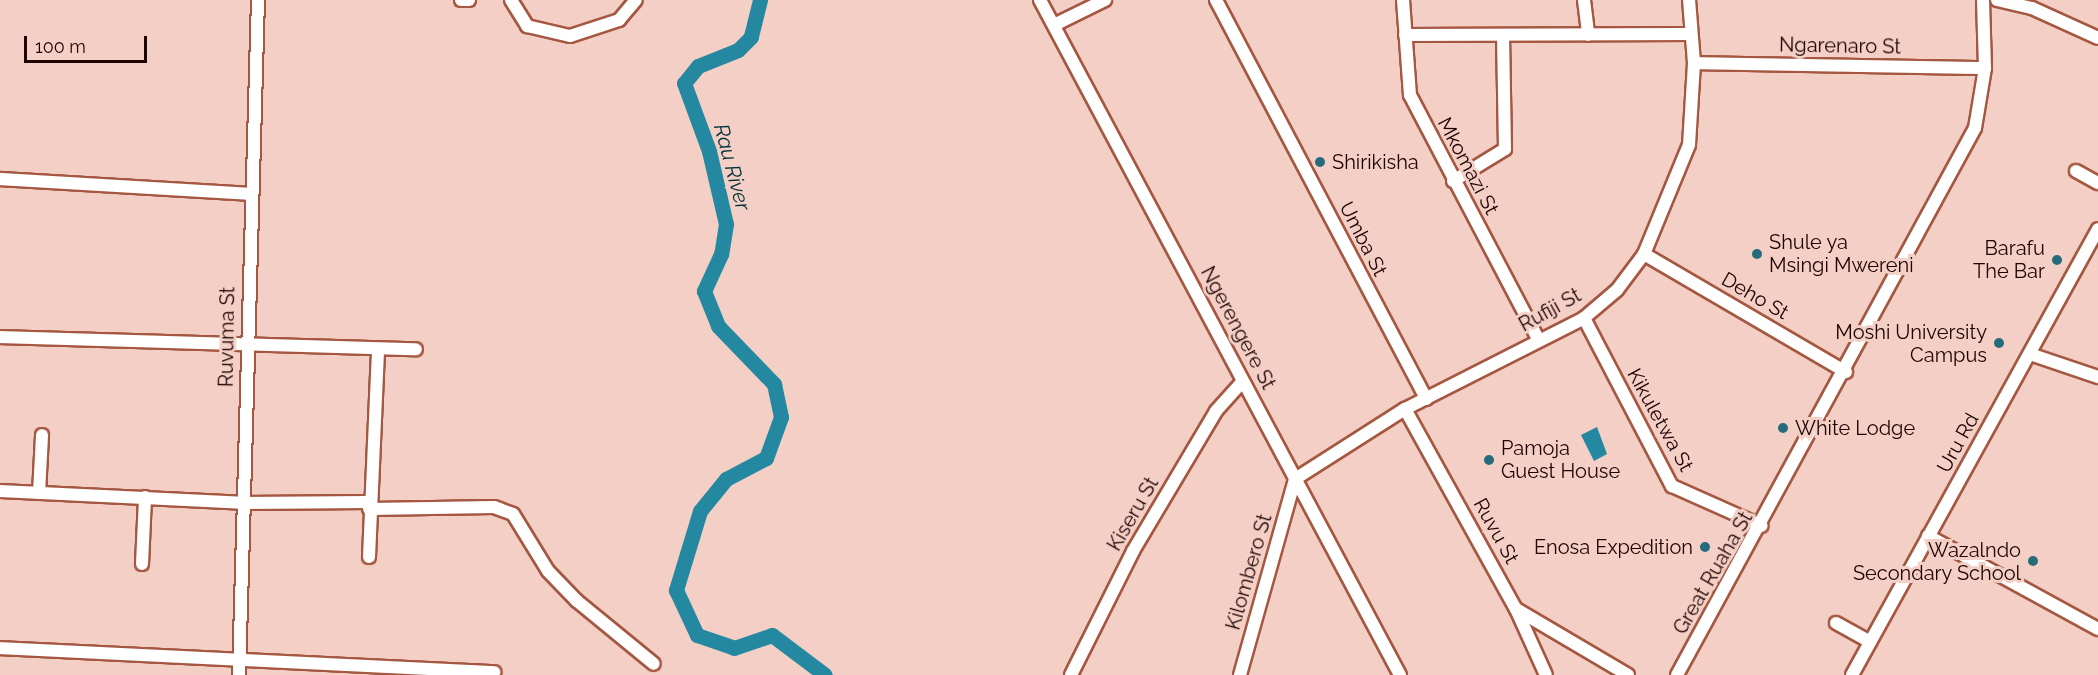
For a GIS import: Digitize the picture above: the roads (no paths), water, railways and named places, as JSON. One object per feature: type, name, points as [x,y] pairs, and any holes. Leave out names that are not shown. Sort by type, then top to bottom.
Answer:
[{"type":"street","name":"Ruvuma St","points":[[240,669],[242,503],[258,0]]},
{"type":"street","points":[[461,0],[469,0]]},
{"type":"street","points":[[511,0],[527,26],[570,36],[619,20],[636,0]]},
{"type":"street","name":"Ngerengere St","points":[[1040,0],[1400,675]]},
{"type":"street","points":[[1054,25],[1105,0]]},
{"type":"street","name":"Umba St","points":[[1216,0],[1426,399]]},
{"type":"street","name":"Mkomazi St","points":[[1403,0],[1410,95],[1453,181],[1538,339]]},
{"type":"street","points":[[1584,0],[1587,35]]},
{"type":"street","name":"Rufiji St","points":[[1294,479],[1405,409],[1538,339],[1584,318],[1617,290],[1644,254],[1687,154],[1694,63],[1689,0]]},
{"type":"street","name":"Great Ruaha St","points":[[1677,675],[1846,372],[1975,128],[1986,68],[1983,0]]},
{"type":"street","points":[[1997,0],[2032,4],[2098,38]]},
{"type":"street","points":[[1405,35],[1503,37],[1690,34]]},
{"type":"street","points":[[1453,181],[1505,149],[1503,37]]},
{"type":"street","name":"Ngarenaro St","points":[[1694,63],[1986,68]]},
{"type":"street","points":[[2076,171],[2098,183]]},
{"type":"street","points":[[0,179],[251,194]]},
{"type":"street","name":"Uru Rd","points":[[1852,675],[2098,229]]},
{"type":"street","name":"Deho St","points":[[1644,254],[1846,372]]},
{"type":"street","name":"Kikuletwa St","points":[[1584,318],[1672,486],[1762,526]]},
{"type":"street","points":[[0,337],[248,343],[378,350],[416,349]]},
{"type":"street","points":[[369,557],[369,506],[378,350]]},
{"type":"street","points":[[2030,354],[2098,377]]},
{"type":"street","name":"Kiseru St","points":[[1071,675],[1139,541],[1216,411],[1243,381]]},
{"type":"street","name":"Ruvu St","points":[[1405,409],[1516,609],[1546,675]]},
{"type":"street","points":[[39,493],[42,435]]},
{"type":"street","name":"Kilombero St","points":[[1240,675],[1294,479]]},
{"type":"street","points":[[0,491],[242,503],[494,507],[513,514],[562,586],[654,664]]},
{"type":"street","points":[[142,564],[145,497]]},
{"type":"street","points":[[1928,536],[2098,629]]},
{"type":"street","points":[[1516,609],[1628,675]]},
{"type":"street","points":[[1836,624],[1870,642]]},
{"type":"street","points":[[0,648],[240,669],[494,672]]},
{"type":"water","points":[[1597,427],[1607,454],[1594,461],[1581,435]]},
{"type":"waterway","name":"Rau River","points":[[760,0],[751,37],[738,50],[698,66],[684,83],[709,151],[726,224],[721,254],[704,291],[718,326],[774,384],[781,417],[766,458],[726,479],[700,511],[676,590],[697,635],[734,648],[772,635],[825,675]]},
{"type":"place","name":"Shirikisha","points":[[1320,162]]},
{"type":"place","name":"Shule ya Msingi Mwereni","points":[[1757,254]]},
{"type":"place","name":"Barafu The Bar","points":[[2057,260]]},
{"type":"place","name":"Moshi University Campus","points":[[1999,343]]},
{"type":"place","name":"White Lodge","points":[[1783,428]]},
{"type":"place","name":"Pamoja Guest House","points":[[1489,460]]},
{"type":"place","name":"Enosa Expedition","points":[[1705,547]]},
{"type":"place","name":"Wazalndo Secondary School","points":[[2033,561]]}]
